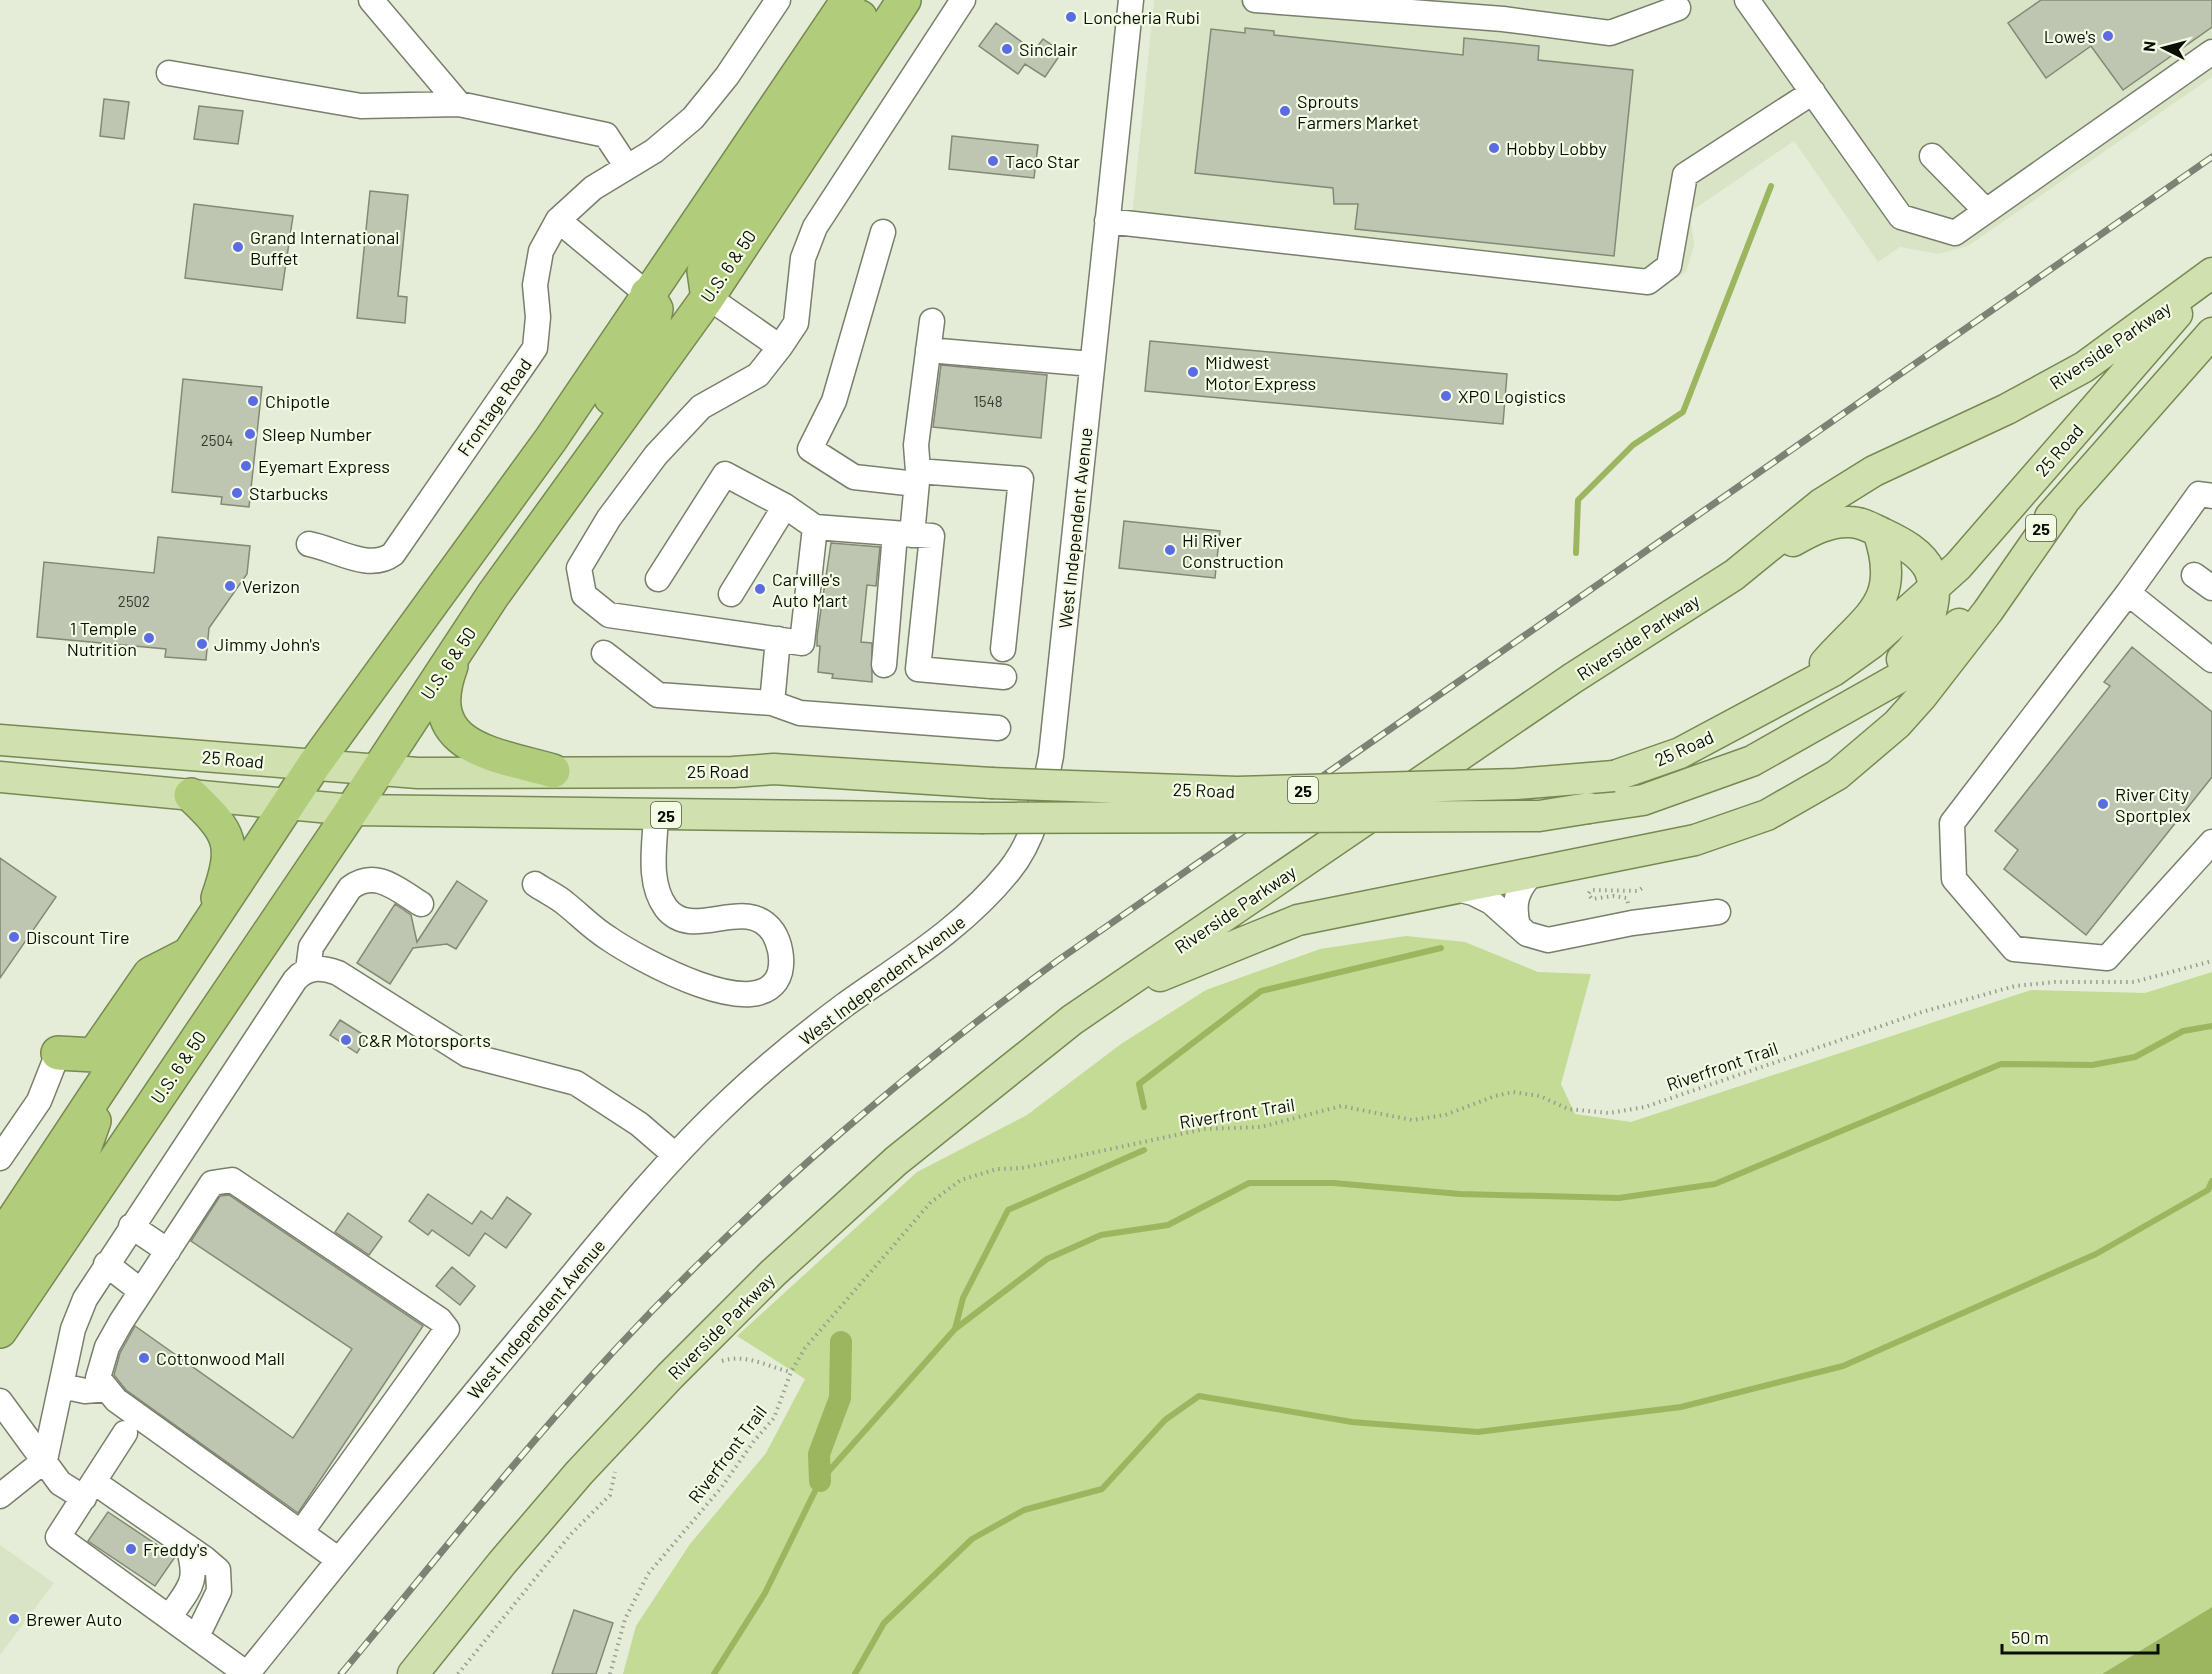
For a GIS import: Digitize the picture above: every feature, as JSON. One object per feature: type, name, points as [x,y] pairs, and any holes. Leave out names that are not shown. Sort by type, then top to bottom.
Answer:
[{"type":"highway","points":[[0,1240],[314,765],[551,439],[848,0]]},
{"type":"highway","points":[[708,297],[704,271],[719,229],[834,62],[869,0]]},
{"type":"highway","name":"U.S. 6 & 50","points":[[0,1331],[352,810],[493,595],[708,297],[904,0]]},
{"type":"highway","points":[[557,509],[574,454],[625,378],[652,329],[656,309],[647,294]]},
{"type":"highway","points":[[493,595],[450,668],[443,703],[446,717],[463,742],[475,748],[554,771]]},
{"type":"highway","points":[[58,1053],[94,1055],[150,974],[199,941],[226,874],[229,847],[225,831],[218,820],[191,795]]},
{"type":"highway","points":[[0,1286],[80,1163],[111,1074]]},
{"type":"main road","name":"Riverside Parkway","points":[[413,1674],[502,1563],[579,1473],[741,1305],[896,1161],[1072,1020],[1573,678],[1734,575],[1821,504],[1874,471],[2007,409],[2084,367],[2212,273]]},
{"type":"main road","name":"25 Road","points":[[0,740],[428,773],[733,772],[774,769],[991,783],[1237,792],[1516,784],[1614,776],[1680,753],[1833,671],[1872,643],[1958,566],[2212,273]]},
{"type":"main road","name":"25 Road","points":[[0,777],[352,810],[656,815],[981,818],[1539,816],[1643,800],[1752,761],[1852,702],[1897,679],[1952,632],[2212,333]]},
{"type":"main road","name":"Riverside Parkway","points":[[1072,1020],[1173,969],[1298,920],[1695,840],[1767,815],[1837,775],[1872,747],[1922,696],[1988,611],[2063,503]]},
{"type":"main road","points":[[1734,575],[1815,528],[1833,523],[1850,522],[1878,531],[1901,542],[1918,555],[1930,571],[1932,588],[1931,614],[1923,634],[1910,652],[1852,702]]},
{"type":"main road","points":[[1777,702],[1824,663],[1855,628],[1876,609],[1884,592],[1887,573],[1886,554],[1878,531]]},
{"type":"street","points":[[371,0],[459,104]]},
{"type":"street","name":"Frontage Road","points":[[309,544],[329,548],[368,562],[375,562],[393,554],[535,348],[538,317],[535,285],[537,273],[541,251],[558,220],[593,188],[654,152],[693,118],[727,76],[778,0]]},
{"type":"street","points":[[815,527],[802,643],[609,615],[584,595],[579,568],[609,518],[656,455],[701,407],[758,375],[796,323],[803,258],[815,227],[963,0]]},
{"type":"street","name":"West Independent Avenue","points":[[247,1674],[439,1436],[675,1155],[776,1060],[968,916],[999,883],[1023,851],[1042,802],[1051,756],[1131,0]]},
{"type":"street","points":[[1256,0],[1504,10],[1610,33],[1641,11],[1678,8]]},
{"type":"street","points":[[1747,0],[1901,217],[1955,233],[2212,52]]},
{"type":"street","points":[[169,73],[361,106],[459,104],[606,135],[627,167]]},
{"type":"street","points":[[1107,221],[1648,282],[1669,266],[1685,176],[1813,92]]},
{"type":"street","points":[[1932,156],[1986,211]]},
{"type":"street","points":[[558,220],[647,294]]},
{"type":"street","points":[[883,232],[834,401],[810,449],[854,477],[1021,478],[1003,649]]},
{"type":"street","points":[[708,297],[780,347]]},
{"type":"street","points":[[884,665],[904,534],[917,478],[916,445],[932,321]]},
{"type":"street","points":[[928,350],[1092,364]]},
{"type":"street","points":[[658,579],[725,474],[785,506],[815,527],[932,537],[918,669],[1004,677]]},
{"type":"street","points":[[2212,496],[2199,494],[2128,594],[1952,823],[1954,879],[2014,948],[2107,958],[2212,842]]},
{"type":"street","points":[[731,594],[785,506]]},
{"type":"street","points":[[2128,594],[2212,660]]},
{"type":"street","points":[[772,703],[778,639]]},
{"type":"street","points":[[604,653],[658,695],[772,703],[800,712],[998,728]]},
{"type":"street","points":[[535,885],[565,903],[610,940],[694,981],[731,994],[757,994],[767,990],[780,972],[781,958],[774,935],[766,924],[756,917],[743,915],[696,921],[684,920],[674,916],[660,898],[654,871],[656,815]]},
{"type":"street","points":[[1518,926],[1514,910],[1517,893],[1535,871]]},
{"type":"street","points":[[308,970],[311,947],[350,888],[358,882],[367,879],[387,882],[421,904]]},
{"type":"street","points":[[1453,888],[1473,893],[1491,902],[1518,926],[1537,938],[1554,939],[1632,923],[1718,912]]},
{"type":"street","points":[[0,1496],[45,1460],[73,1329],[85,1299],[295,980],[308,970],[328,970],[338,973],[468,1055],[557,1076],[576,1083],[639,1124],[675,1155]]},
{"type":"street","points":[[0,1158],[39,1101],[58,1053]]},
{"type":"street","points":[[302,1531],[447,1329],[440,1320],[232,1180],[212,1183],[107,1347],[100,1364],[98,1378],[116,1400],[302,1531],[339,1560]]},
{"type":"street","points":[[131,1226],[168,1251]]},
{"type":"street","points":[[106,1264],[141,1291]]},
{"type":"street","points":[[62,1386],[86,1391],[107,1389]]},
{"type":"street","points":[[0,1401],[45,1460],[60,1484],[89,1490],[189,1547],[218,1570],[219,1591],[197,1636]]},
{"type":"street","points":[[124,1433],[58,1537],[247,1674]]},
{"type":"street","points":[[170,1616],[193,1580],[195,1568],[189,1547]]},
{"type":"path","points":[[1629,907],[1627,898],[1613,896],[1592,899],[1588,894],[1591,890],[1638,891],[1645,886]]},
{"type":"path","name":"Riverfront Trail","points":[[610,1674],[625,1619],[648,1574],[721,1488],[754,1441],[774,1418],[791,1372],[838,1308],[931,1202],[962,1180],[997,1169],[1022,1168],[1204,1129],[1261,1127],[1341,1106],[1412,1120],[1445,1115],[1495,1096],[1513,1092],[1540,1096],[1568,1109],[1609,1113],[1645,1107],[1922,1012],[2015,986],[2055,982],[2134,982],[2212,961]]},
{"type":"path","points":[[718,1363],[737,1358],[791,1372]]},
{"type":"path","points":[[458,1674],[572,1534],[610,1495],[616,1471]]},
{"type":"shaded area","points":[[1154,0],[2212,0],[2212,77],[1968,246],[1939,254],[1900,247],[1878,262],[1794,141],[1690,212],[1694,246],[1686,272],[1656,290],[1393,267],[1130,237]]},
{"type":"shaded area","points":[[1406,936],[1465,942],[1538,972],[1591,974],[1561,1084],[1575,1114],[1631,1122],[2031,990],[2145,993],[2212,972],[2212,1607],[2102,1674],[623,1674],[636,1626],[690,1544],[766,1453],[805,1379],[737,1336],[917,1172],[1027,1115],[1121,1044],[1206,990],[1320,949]]},
{"type":"shaded area","name":"Brewer Auto","points":[[0,1545],[54,1583],[0,1655]]},
{"type":"shaded area","points":[[2212,1607],[2212,1674],[2102,1674]]},
{"type":"building","name":"Lowe's","points":[[2041,0],[2212,0],[2212,27],[2123,90],[2091,46],[2046,78],[2008,23]]},
{"type":"building","name":"Sinclair","points":[[996,23],[1034,51],[1043,39],[1062,52],[1045,77],[1025,64],[1018,74],[979,46]]},
{"type":"building","points":[[1245,28],[1274,31],[1274,35],[1463,55],[1464,38],[1539,46],[1538,60],[1633,70],[1614,256],[1355,229],[1358,204],[1334,204],[1333,188],[1195,173],[1211,29],[1245,33]]},
{"type":"building","points":[[104,99],[129,102],[124,139],[100,136]]},
{"type":"building","points":[[199,106],[243,111],[238,144],[194,139]]},
{"type":"building","name":"Taco Star","points":[[952,136],[1038,145],[1034,178],[949,169]]},
{"type":"building","points":[[370,191],[408,195],[398,296],[407,297],[405,323],[357,318]]},
{"type":"building","name":"Grand International Buffet","points":[[194,204],[293,216],[282,290],[185,278]]},
{"type":"building","points":[[1150,341],[1507,374],[1503,424],[1145,391]]},
{"type":"building","points":[[941,365],[1047,375],[1041,438],[933,427]]},
{"type":"building","points":[[183,379],[262,387],[249,507],[221,504],[222,497],[172,492]]},
{"type":"building","name":"Hi River Construction","points":[[1124,521],[1220,531],[1215,578],[1119,568]]},
{"type":"building","points":[[158,537],[250,546],[247,574],[209,628],[206,660],[165,657],[166,649],[37,637],[44,562],[154,573]]},
{"type":"building","points":[[831,543],[880,547],[876,586],[867,585],[861,642],[872,643],[872,682],[832,678],[833,674],[818,672],[820,646],[817,646],[817,636]]},
{"type":"building","name":"River City Sportplex","points":[[2132,647],[2212,712],[2212,777],[2086,935],[2004,869],[2018,850],[1995,831],[2110,686],[2104,682]]},
{"type":"building","name":"Discount Tire","points":[[0,858],[56,897],[0,978]]},
{"type":"building","points":[[457,881],[487,901],[456,949],[447,944],[413,948],[390,984],[357,963],[395,904],[411,915],[417,942]]},
{"type":"building","name":"C&R Motorsports","points":[[340,1020],[367,1037],[357,1053],[330,1035]]},
{"type":"building","points":[[428,1194],[472,1224],[481,1211],[492,1219],[507,1197],[531,1214],[506,1248],[485,1233],[469,1256],[432,1230],[428,1235],[409,1221]]},
{"type":"building","name":"Cottonwood Mall","points":[[229,1195],[423,1326],[298,1513],[126,1390],[114,1375],[120,1353],[135,1326],[293,1438],[352,1349],[191,1241],[220,1196]]},
{"type":"building","points":[[348,1213],[382,1237],[369,1255],[335,1232]]},
{"type":"building","points":[[452,1267],[475,1286],[460,1305],[436,1286]]},
{"type":"building","name":"Freddy's","points":[[108,1512],[175,1557],[155,1586],[88,1541]]},
{"type":"building","points":[[574,1610],[613,1623],[596,1674],[552,1674]]},
{"type":"waterway","points":[[1576,553],[1578,500],[1633,445],[1683,412],[1771,186]]},
{"type":"waterway","points":[[1144,1107],[1139,1084],[1261,991],[1441,948]]},
{"type":"waterway","points":[[955,1329],[1047,1259],[1101,1235],[1168,1225],[1249,1183],[1333,1183],[1460,1194],[1619,1198],[1715,1184],[2001,1064],[2092,1065],[2135,1057],[2183,1031],[2212,1026]]},
{"type":"waterway","points":[[714,1674],[765,1593],[820,1481],[955,1329],[963,1298],[1008,1210],[1144,1150]]},
{"type":"waterway","points":[[855,1674],[884,1623],[972,1539],[1024,1510],[1102,1489],[1165,1420],[1199,1396],[1352,1422],[1478,1432],[1681,1407],[1843,1366],[2096,1254],[2208,1190],[2212,1181]]},
{"type":"waterway","points":[[820,1481],[819,1454],[840,1398],[841,1342]]},
{"type":"railway","points":[[341,1674],[544,1430],[614,1351],[665,1297],[772,1194],[883,1097],[1057,961],[2212,157]]},
{"type":"place","name":"Loncheria Rubi","points":[[1071,17]]},
{"type":"place","name":"Lowe's","points":[[2108,36]]},
{"type":"place","name":"Sinclair","points":[[1007,49]]},
{"type":"place","name":"Sprouts Farmers Market","points":[[1285,111]]},
{"type":"place","name":"Hobby Lobby","points":[[1494,148]]},
{"type":"place","name":"Taco Star","points":[[993,161]]},
{"type":"place","name":"Grand International Buffet","points":[[238,247]]},
{"type":"place","name":"Midwest Motor Express","points":[[1193,372]]},
{"type":"place","name":"XPO Logistics","points":[[1446,396]]},
{"type":"place","name":"Chipotle","points":[[253,401]]},
{"type":"place","name":"Sleep Number","points":[[250,434]]},
{"type":"place","name":"Eyemart Express","points":[[246,466]]},
{"type":"place","name":"Starbucks","points":[[237,493]]},
{"type":"place","name":"Hi River Construction","points":[[1170,550]]},
{"type":"place","name":"Verizon","points":[[230,586]]},
{"type":"place","name":"Carville's Auto Mart","points":[[760,589]]},
{"type":"place","name":"1 Temple Nutrition","points":[[149,638]]},
{"type":"place","name":"Jimmy John's","points":[[202,644]]},
{"type":"place","name":"River City Sportplex","points":[[2103,804]]},
{"type":"place","name":"Discount Tire","points":[[14,937]]},
{"type":"place","name":"C&R Motorsports","points":[[346,1040]]},
{"type":"place","name":"Cottonwood Mall","points":[[144,1358]]},
{"type":"place","name":"Freddy's","points":[[131,1549]]},
{"type":"place","name":"Brewer Auto","points":[[14,1619]]}]
